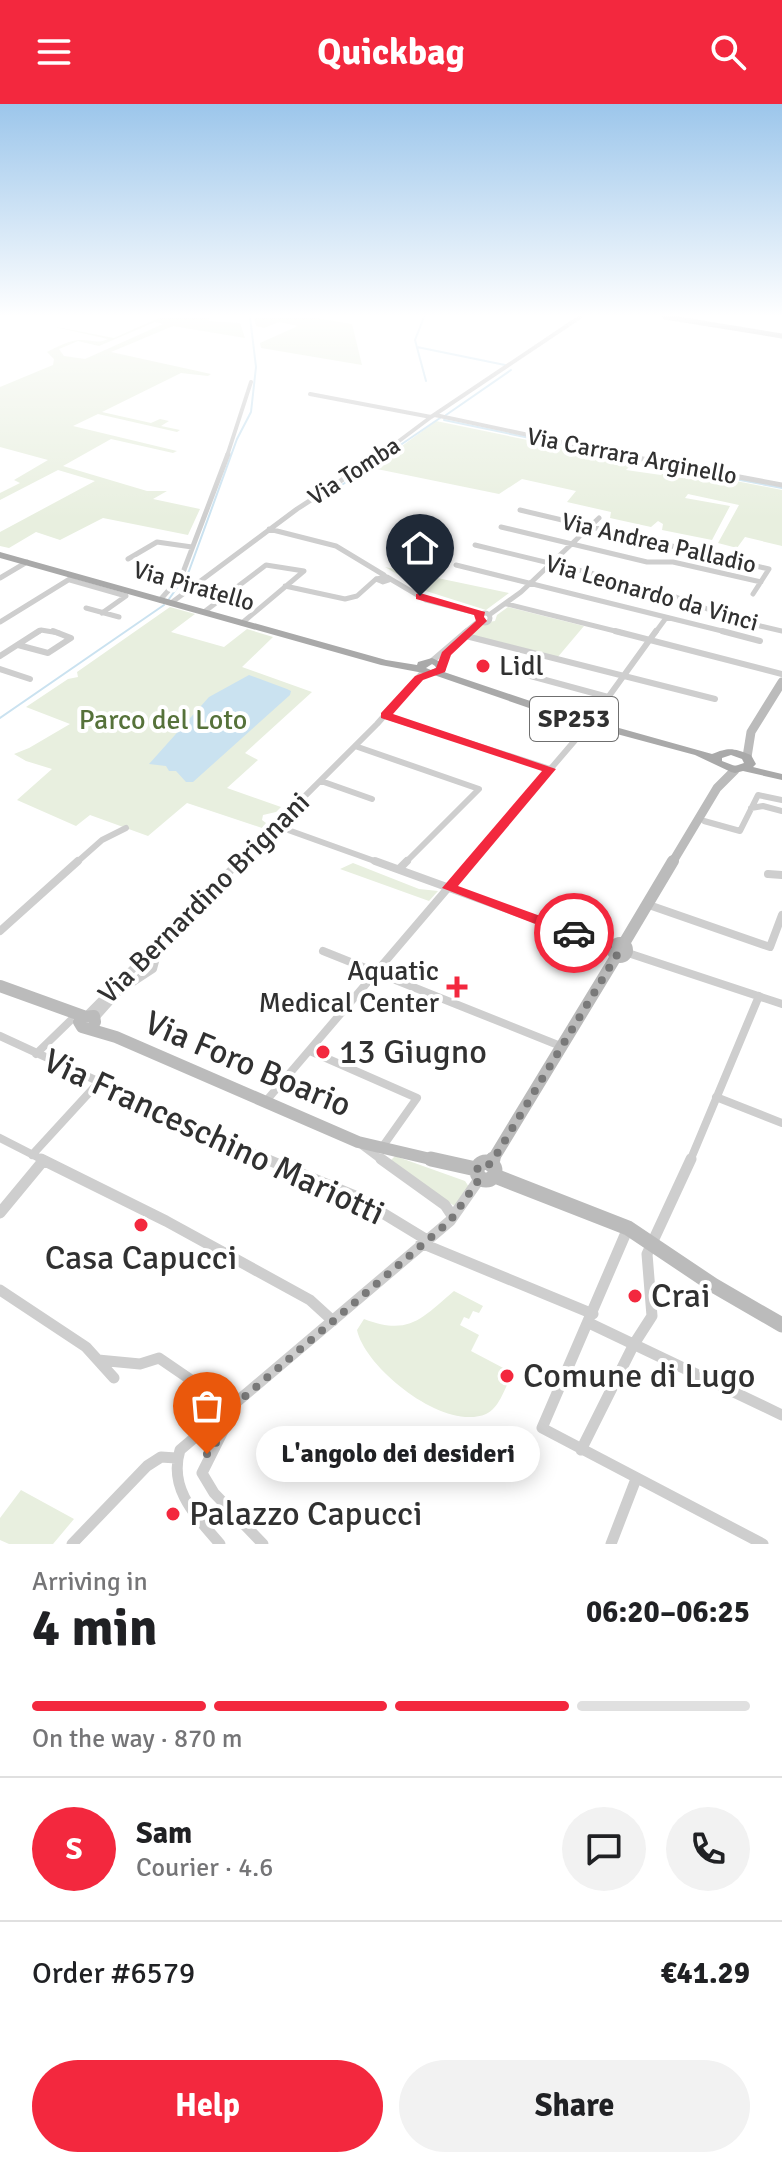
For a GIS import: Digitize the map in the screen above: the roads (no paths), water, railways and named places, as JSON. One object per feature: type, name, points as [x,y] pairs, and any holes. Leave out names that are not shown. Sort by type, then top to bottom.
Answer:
[{"type":"main road","name":"Via Piratello","points":[[0,555],[72,578],[377,660],[430,669],[457,683],[782,774]]},
{"type":"main road","points":[[722,780],[722,758],[752,732],[780,688]]},
{"type":"main road","points":[[486,1172],[722,780],[744,764],[752,732]]},
{"type":"main road","name":"Via Piratello","points":[[722,758],[744,764]]},
{"type":"main road","name":"Via Foro Boario","points":[[0,986],[85,1020],[116,1037],[358,1142],[486,1172],[628,1228],[713,1285],[782,1325]]},
{"type":"street","points":[[166,601],[182,575],[246,405],[251,384]]},
{"type":"street","name":"Via Tomba","points":[[166,601],[388,451],[480,384]]},
{"type":"street","name":"Via Carrara Arginello","points":[[310,394],[782,485]]},
{"type":"street","name":"Via Andrea Palladio","points":[[520,510],[769,569],[753,594]]},
{"type":"street","points":[[269,529],[336,546],[381,577],[426,600],[491,620],[489,615],[507,604],[599,518]]},
{"type":"street","points":[[501,527],[647,562],[673,562],[761,582]]},
{"type":"street","points":[[128,559],[157,542],[192,547]]},
{"type":"street","name":"Via Leonardo da Vinci","points":[[475,545],[661,591],[739,621],[782,631]]},
{"type":"street","points":[[692,566],[704,552]]},
{"type":"street","points":[[0,578],[27,562]]},
{"type":"street","points":[[204,612],[266,565],[304,571],[242,623]]},
{"type":"street","points":[[456,565],[760,641]]},
{"type":"street","points":[[285,586],[345,599],[357,596],[381,577]]},
{"type":"street","points":[[0,622],[72,578],[126,596],[102,613]]},
{"type":"street","points":[[507,604],[782,674]]},
{"type":"street","points":[[86,608],[119,617]]},
{"type":"street","name":"Via Bernardino Brignani","points":[[430,669],[466,636],[480,618]]},
{"type":"street","name":"Via Bernardino Brignani","points":[[131,978],[144,958],[480,618]]},
{"type":"street","points":[[266,1101],[378,974],[590,722],[666,618]]},
{"type":"street","points":[[729,634],[739,621]]},
{"type":"street","points":[[740,636],[751,624]]},
{"type":"street","points":[[0,656],[18,645],[44,630],[71,638],[49,653],[18,645]]},
{"type":"street","points":[[466,636],[715,699]]},
{"type":"street","points":[[0,669],[30,679]]},
{"type":"street","points":[[527,675],[608,697]]},
{"type":"street","points":[[385,716],[550,769]]},
{"type":"street","points":[[355,746],[479,789],[399,869]]},
{"type":"street","name":"Via Bernardino Brignani","points":[[321,781],[372,799]]},
{"type":"street","points":[[704,821],[740,831],[760,795],[782,800]]},
{"type":"street","points":[[751,808],[760,806],[782,811]]},
{"type":"street","points":[[277,826],[620,950],[782,1004]]},
{"type":"street","points":[[0,931],[102,840],[126,828]]},
{"type":"street","points":[[768,874],[782,875]]},
{"type":"street","points":[[646,904],[770,947],[782,915]]},
{"type":"street","points":[[36,1054],[85,1020],[131,978],[153,969],[159,946]]},
{"type":"street","points":[[323,951],[563,1047]]},
{"type":"street","points":[[144,958],[155,961]]},
{"type":"street","points":[[581,1450],[634,1344],[652,1316],[647,1254],[651,1242],[686,1171],[759,996]]},
{"type":"street","name":"Via Franceschino Mariotti","points":[[0,1036],[302,1175],[353,1195],[422,1243],[591,1318],[634,1344],[782,1415]]},
{"type":"street","points":[[310,1051],[417,1098],[383,1146]]},
{"type":"street","points":[[32,1155],[99,1082]]},
{"type":"street","points":[[716,1097],[782,1123]]},
{"type":"street","points":[[0,1138],[166,1221],[278,1282],[310,1300],[333,1321]]},
{"type":"street","name":"Via Foro Boario","points":[[358,1142],[445,1205],[453,1217]]},
{"type":"street","points":[[0,1213],[43,1161]]},
{"type":"street","points":[[220,1544],[194,1513],[178,1486],[173,1473],[180,1450],[453,1217],[486,1172]]},
{"type":"street","points":[[628,1228],[542,1428],[763,1544]]},
{"type":"street","points":[[0,1290],[86,1347],[114,1378]]},
{"type":"street","points":[[98,1360],[140,1364],[159,1358],[230,1410]]},
{"type":"street","points":[[230,1410],[229,1421],[207,1454],[202,1473],[214,1493],[263,1544]]},
{"type":"street","points":[[72,1544],[147,1466],[161,1457],[176,1458]]},
{"type":"street","points":[[611,1544],[636,1479]]},
{"type":"water","points":[[249,675],[287,689],[291,691],[290,695],[193,782],[186,782],[166,766],[149,764],[209,697]]},
{"type":"waterway","points":[[169,599],[189,571],[237,439],[251,412],[254,384]]},
{"type":"waterway","points":[[446,415],[490,384]]},
{"type":"waterway","points":[[330,493],[440,418]]},
{"type":"waterway","points":[[444,420],[616,456]]},
{"type":"waterway","points":[[661,465],[782,488]]},
{"type":"waterway","points":[[0,718],[164,605]]},
{"type":"place","name":"Lidl","points":[[483,666]]},
{"type":"place","name":"Aquatic Medical Center","points":[[457,987]]},
{"type":"place","name":"13 Giugno","points":[[323,1052]]},
{"type":"place","name":"Casa Capucci","points":[[141,1225]]},
{"type":"place","name":"Crai","points":[[635,1296]]},
{"type":"place","name":"Comune di Lugo","points":[[507,1376]]},
{"type":"place","name":"L'angolo dei desideri","points":[[207,1454]]},
{"type":"place","name":"Palazzo Capucci","points":[[173,1514]]},
{"type":"park label","name":"Parco del Loto","points":[[163,720]]}]
